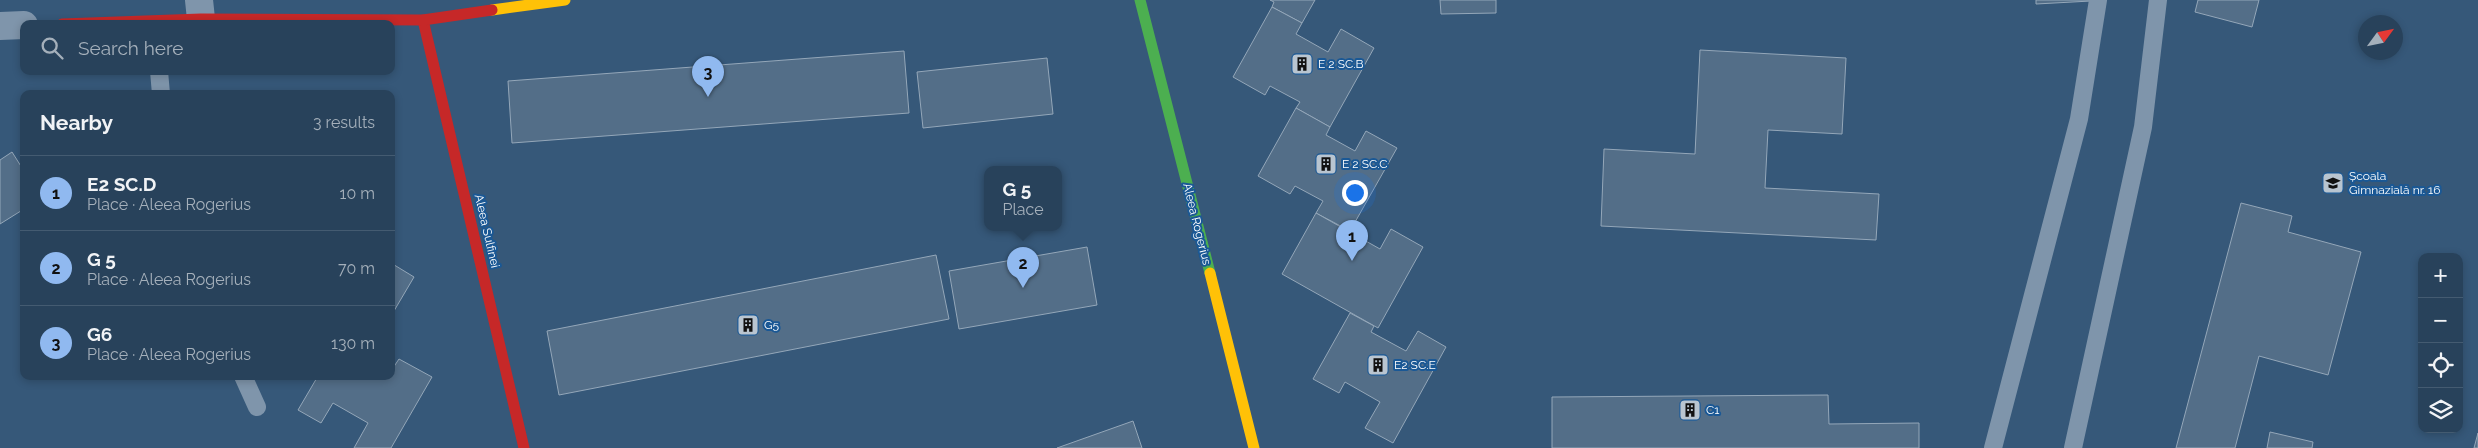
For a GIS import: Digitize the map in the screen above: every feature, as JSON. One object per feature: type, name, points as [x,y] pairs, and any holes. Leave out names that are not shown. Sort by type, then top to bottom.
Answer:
[{"type":"street","points":[[162,20],[200,9],[423,20],[565,0]]},
{"type":"street","name":"Aleea Rogerius","points":[[1140,0],[1254,448]]},
{"type":"street","name":"Aleea Sulfinei","points":[[423,20],[524,448]]},
{"type":"street","points":[[0,26],[20,25]]},
{"type":"lane","points":[[1993,448],[2079,119],[2098,0]]},
{"type":"lane","points":[[2073,448],[2143,126],[2158,0]]},
{"type":"lane","points":[[159,75],[161,90]]},
{"type":"lane","points":[[245,380],[257,407]]},
{"type":"building","points":[[1270,0],[1315,0],[1302,23],[1272,7],[1274,2]]},
{"type":"building","points":[[1440,0],[1496,0],[1496,13],[1441,14]]},
{"type":"building","points":[[2036,0],[2091,0],[2091,1],[2036,4]]},
{"type":"building","points":[[2198,0],[2259,0],[2252,27],[2195,12]]},
{"type":"building","name":"E 2 SC.B","points":[[1272,7],[1302,23],[1296,34],[1328,52],[1341,29],[1374,48],[1330,127],[1296,108],[1300,102],[1270,86],[1265,95],[1233,77]]},
{"type":"building","points":[[1700,50],[1846,58],[1842,134],[1768,130],[1765,188],[1879,194],[1876,240],[1601,226],[1604,149],[1695,154]]},
{"type":"building","points":[[904,51],[909,113],[512,143],[508,81]]},
{"type":"building","points":[[1047,58],[1053,114],[923,128],[917,72]]},
{"type":"building","name":"E 2 SC.C","points":[[1296,108],[1330,127],[1326,135],[1355,151],[1366,131],[1397,148],[1350,231],[1316,213],[1323,201],[1295,186],[1290,194],[1258,176]]},
{"type":"building","points":[[12,152],[20,165],[20,212],[0,224],[0,160]]},
{"type":"building","points":[[2241,203],[2292,216],[2288,232],[2361,252],[2328,375],[2259,356],[2235,448],[2176,448]]},
{"type":"building","points":[[1316,213],[1380,249],[1391,229],[1423,247],[1378,328],[1282,274]]},
{"type":"building","points":[[1087,247],[1097,305],[959,329],[949,271]]},
{"type":"building","name":"G5","points":[[936,255],[949,319],[559,395],[547,331]]},
{"type":"building","points":[[395,265],[414,277],[395,309]]},
{"type":"building","name":"E2 SC.E","points":[[1350,313],[1374,326],[1371,332],[1406,351],[1418,331],[1446,347],[1393,443],[1365,428],[1380,402],[1345,382],[1339,393],[1313,379]]},
{"type":"building","points":[[399,359],[432,377],[391,448],[354,448],[368,423],[333,403],[321,423],[298,410],[316,380],[395,380],[395,365]]},
{"type":"building","name":"C1","points":[[1828,395],[1829,424],[1919,423],[1919,448],[1552,448],[1552,397]]},
{"type":"building","points":[[1133,421],[1142,448],[1057,448]]},
{"type":"building","points":[[2270,432],[2313,442],[2312,448],[2267,448]]},
{"type":"building","points":[[2478,433],[2478,448],[2474,448]]},
{"type":"traffic: fast","points":[[1140,0],[1210,273]]},
{"type":"traffic: slow","points":[[492,10],[565,0]]},
{"type":"traffic: slow","points":[[1210,273],[1254,448]]},
{"type":"traffic: jam","points":[[173,20],[423,20],[492,10]]},
{"type":"traffic: jam","points":[[423,20],[524,448]]},
{"type":"place","name":"E 2 SC.B","points":[[1302,64]]},
{"type":"place","name":"G6","points":[[708,97]]},
{"type":"place","name":"E 2 SC.C","points":[[1326,164]]},
{"type":"place","name":"Școala Gimnazială nr. 16","points":[[2333,183]]},
{"type":"place","name":"E2 SC.D","points":[[1352,261]]},
{"type":"place","name":"G 5","points":[[1023,288]]},
{"type":"place","name":"G5","points":[[748,325]]},
{"type":"place","name":"E2 SC.E","points":[[1378,365]]},
{"type":"place","name":"C1","points":[[1690,410]]}]
